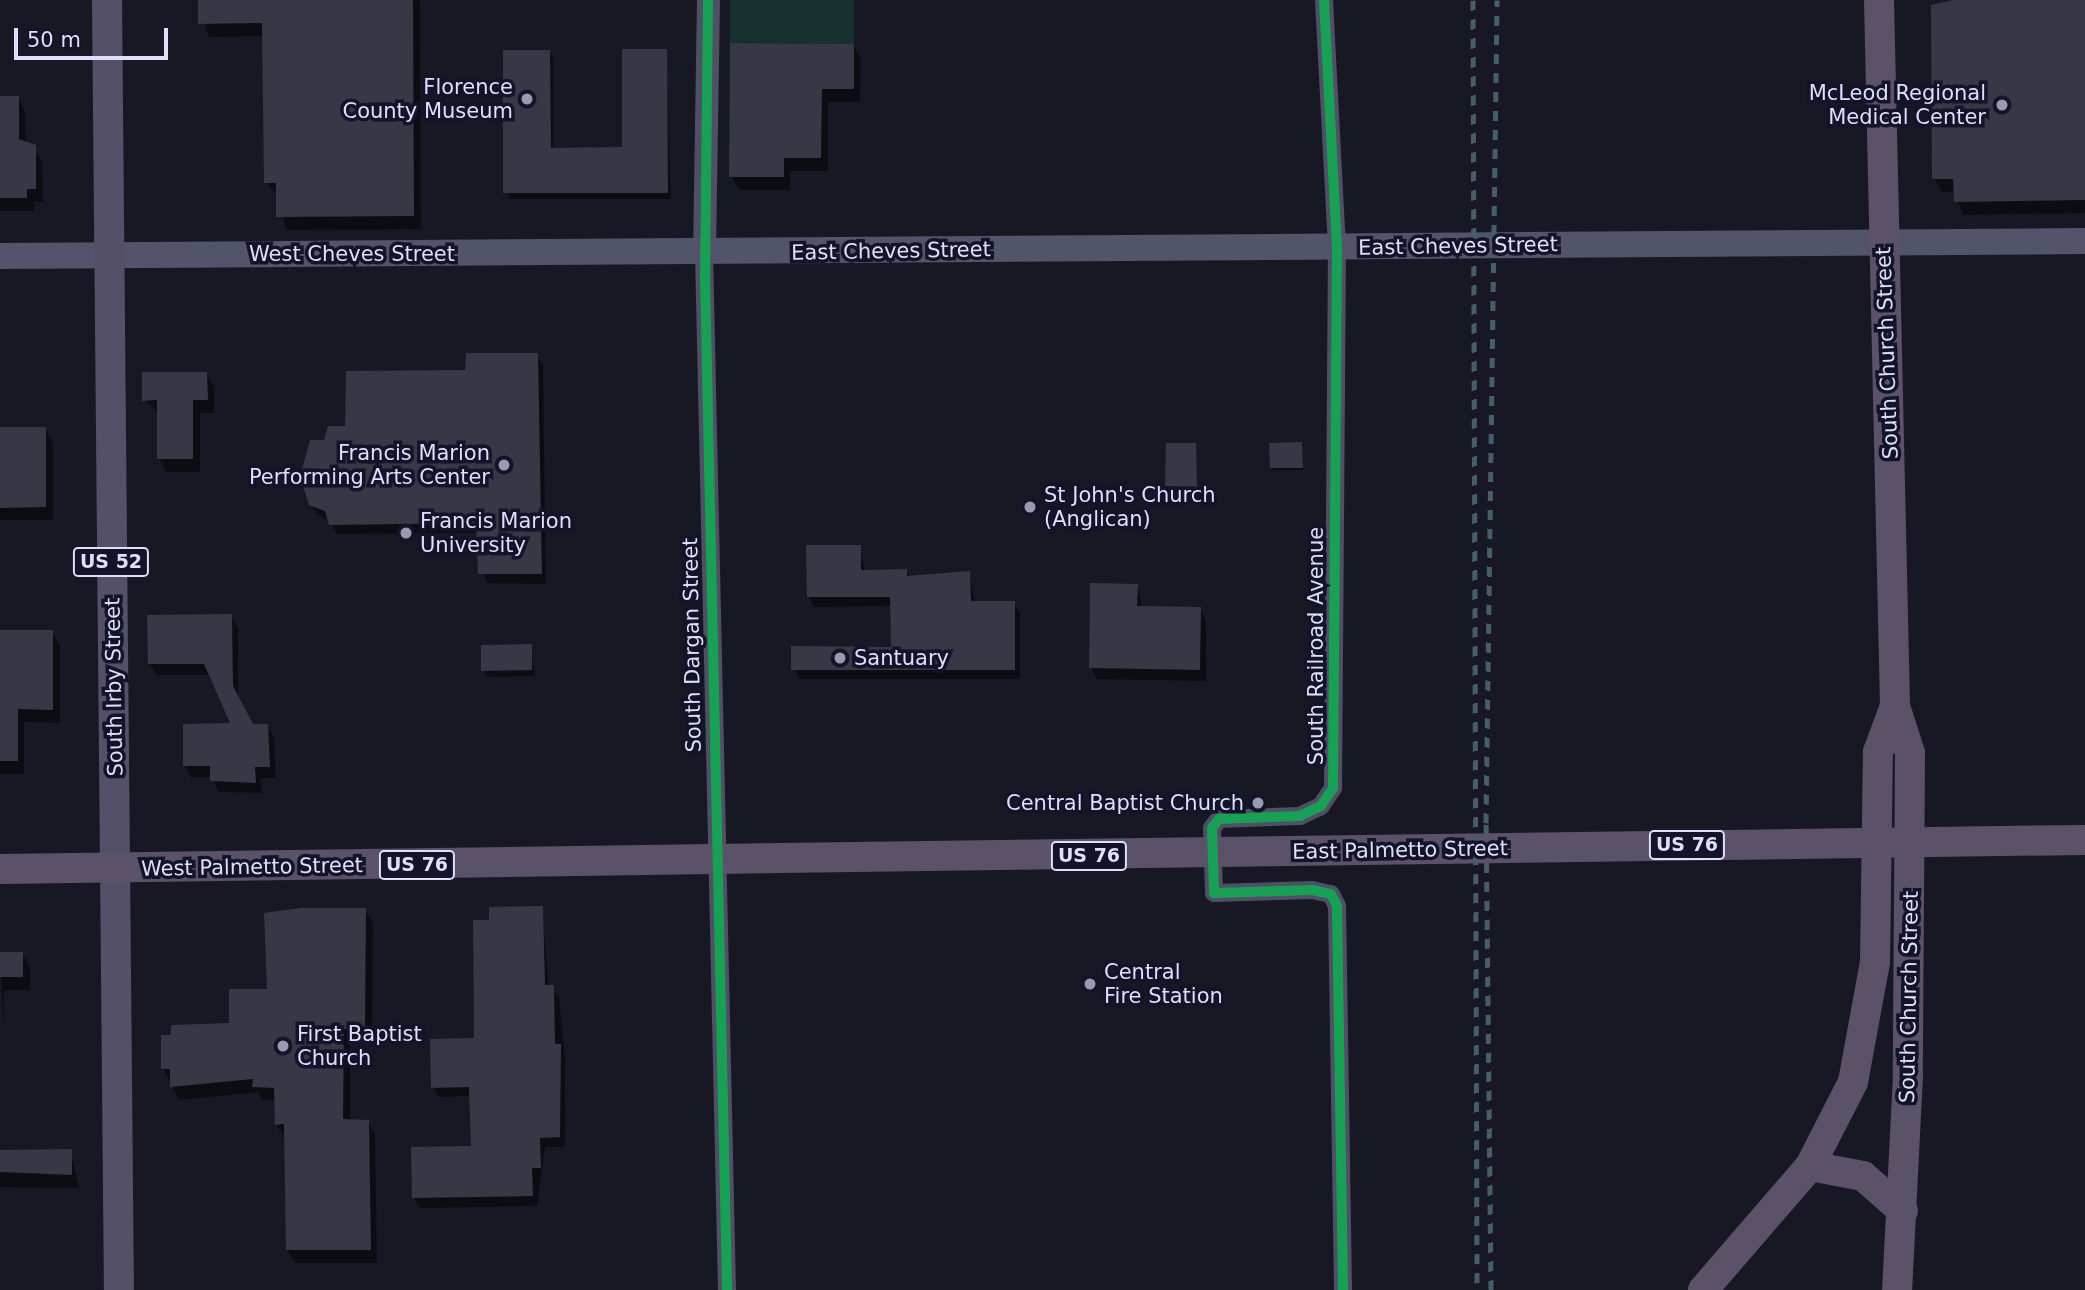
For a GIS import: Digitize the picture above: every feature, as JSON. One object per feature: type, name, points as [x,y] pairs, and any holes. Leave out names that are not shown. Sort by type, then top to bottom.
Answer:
[{"type":"highway","name":"South Church Street","points":[[1879,0],[1895,706],[1910,753],[1903,1211],[1897,1290]]},
{"type":"highway","name":"South Church Street","points":[[1703,1290],[1810,1166],[1848,1092],[1864,1039],[1875,962],[1878,752],[1895,706]]},
{"type":"highway","name":"East Palmetto Street","points":[[715,863],[1878,841],[2085,840]]},
{"type":"highway","name":"West Palmetto Street","points":[[0,869],[715,863]]},
{"type":"highway","points":[[1810,1166],[1863,1176],[1903,1211]]},
{"type":"main road","name":"South Irby Street","points":[[107,0],[118,869],[119,1290]]},
{"type":"main road","name":"East Cheves Street","points":[[704,253],[2085,242]]},
{"type":"main road","name":"West Cheves Street","points":[[0,256],[704,253]]},
{"type":"street","name":"South Dargan Street","points":[[708,0],[704,253],[715,863],[727,1290]]},
{"type":"street","points":[[1324,0],[1337,247]]},
{"type":"street","name":"South Railroad Avenue","points":[[1337,247],[1333,788],[1321,806],[1300,816],[1213,822],[1213,854],[1214,892],[1311,890],[1331,894],[1337,906],[1343,1290]]},
{"type":"green space","points":[[730,0],[854,0],[854,44],[730,43]]},
{"type":"building","points":[[198,0],[413,0],[414,216],[276,217],[276,183],[264,183],[262,23],[198,24]]},
{"type":"building","name":"McLeod Regional Medical Center","points":[[1954,0],[2085,0],[2085,200],[1954,202],[1953,179],[1932,179],[1931,5]]},
{"type":"building","points":[[730,43],[854,44],[854,89],[822,89],[821,158],[784,158],[784,177],[729,177]]},
{"type":"building","name":"Florence County Museum","points":[[622,49],[667,49],[668,193],[503,193],[503,50],[550,50],[551,148],[622,147]]},
{"type":"building","points":[[0,96],[19,96],[19,139],[36,145],[36,189],[27,189],[27,198],[0,198]]},
{"type":"building","points":[[466,353],[538,353],[542,574],[478,574],[476,523],[329,525],[325,511],[309,505],[300,477],[310,440],[324,440],[328,426],[345,426],[346,371],[465,370]]},
{"type":"building","points":[[142,372],[207,372],[208,400],[193,400],[193,459],[157,459],[157,400],[142,401]]},
{"type":"building","points":[[0,427],[46,427],[46,507],[0,508]]},
{"type":"building","points":[[1302,442],[1303,468],[1270,468],[1269,443]]},
{"type":"building","points":[[1166,443],[1196,443],[1197,488],[1165,486]]},
{"type":"building","points":[[806,545],[861,545],[861,570],[907,569],[907,576],[970,571],[971,601],[1015,601],[1015,670],[791,670],[791,646],[891,647],[890,597],[807,597]]},
{"type":"building","points":[[1090,583],[1138,584],[1137,606],[1201,607],[1200,670],[1089,668]]},
{"type":"building","points":[[232,614],[233,686],[253,724],[268,724],[270,767],[255,767],[256,783],[210,781],[210,766],[183,766],[183,724],[230,723],[204,664],[148,664],[147,615]]},
{"type":"building","points":[[0,630],[53,630],[53,710],[18,709],[18,761],[0,761]]},
{"type":"building","points":[[532,644],[532,670],[481,671],[481,645]]},
{"type":"building","points":[[543,906],[545,985],[554,985],[555,1044],[561,1044],[560,1137],[540,1138],[541,1168],[532,1168],[533,1196],[412,1198],[411,1147],[471,1146],[469,1087],[431,1088],[430,1039],[474,1038],[473,920],[489,920],[489,907]]},
{"type":"building","points":[[301,908],[366,908],[365,1029],[344,1029],[343,1119],[369,1120],[371,1250],[286,1250],[284,1124],[275,1125],[274,1088],[252,1087],[253,1079],[170,1087],[170,1069],[161,1069],[161,1035],[171,1035],[171,1025],[229,1023],[229,989],[267,989],[264,913]]},
{"type":"building","points":[[0,952],[23,952],[23,977],[0,977]]},
{"type":"building","points":[[72,1149],[72,1175],[0,1172],[0,1150]]},
{"type":"railway","points":[[1473,0],[1477,1290]]},
{"type":"railway","points":[[1491,1290],[1486,823],[1497,0]]},
{"type":"cycle path","points":[[708,0],[705,278],[727,1290]]},
{"type":"cycle path","points":[[1324,0],[1337,247],[1333,788],[1321,806],[1300,816],[1219,819],[1212,828],[1214,893],[1312,890],[1331,894],[1337,906],[1343,1290]]},
{"type":"place","name":"Florence County Museum","points":[[527,99]]},
{"type":"place","name":"McLeod Regional Medical Center","points":[[2002,105]]},
{"type":"place","name":"Francis Marion Performing Arts Center","points":[[504,465]]},
{"type":"place","name":"St John's Church (Anglican)","points":[[1030,507]]},
{"type":"place","name":"Francis Marion University","points":[[406,533]]},
{"type":"place","name":"Santuary","points":[[840,658]]},
{"type":"place","name":"Central Baptist Church","points":[[1258,803]]},
{"type":"place","name":"Central Fire Station","points":[[1090,984]]},
{"type":"place","name":"First Baptist Church","points":[[283,1046]]}]
